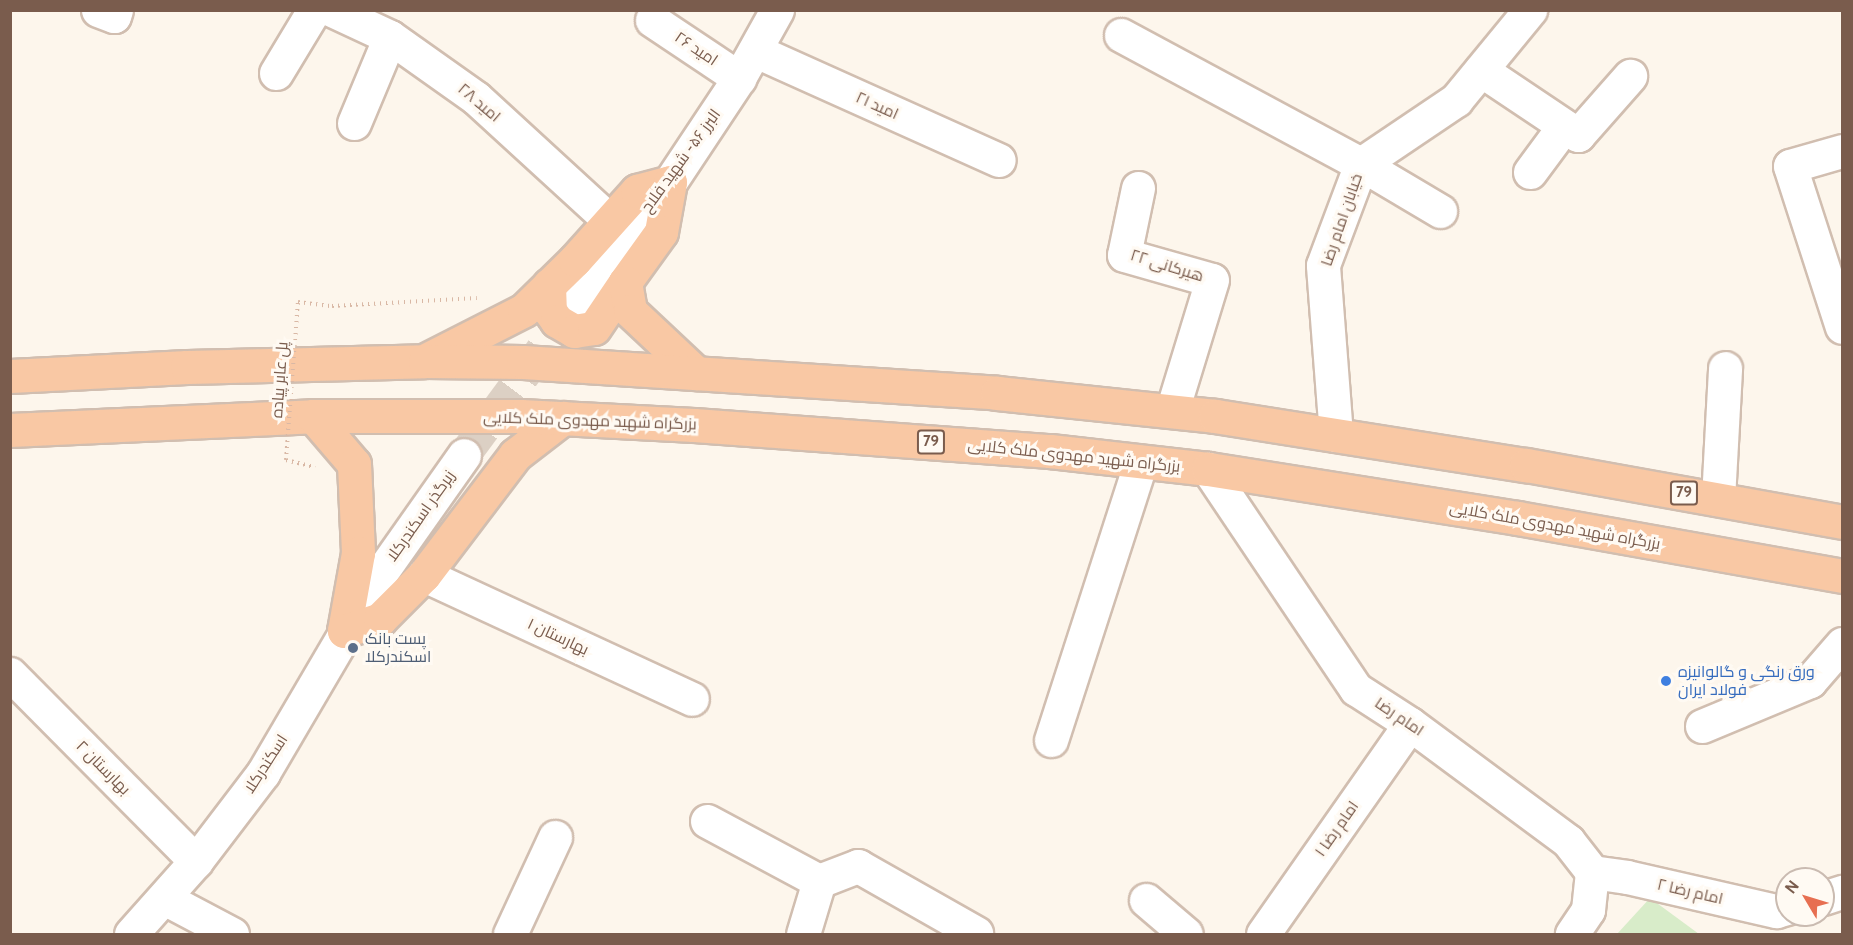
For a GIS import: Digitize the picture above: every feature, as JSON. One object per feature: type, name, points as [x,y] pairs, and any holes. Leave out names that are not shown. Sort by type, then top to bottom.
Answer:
[{"type":"highway","points":[[425,361],[524,309],[637,191],[670,182],[661,232],[594,328],[574,331],[557,321],[550,311],[549,285]]},
{"type":"highway","points":[[625,282],[630,311],[696,373]]},
{"type":"highway","name":"79","points":[[10,376],[187,367],[425,361],[523,363],[997,393],[1172,411],[1336,435],[1842,522]]},
{"type":"highway","points":[[314,416],[354,464],[358,553],[344,632],[380,619],[424,575],[515,455],[563,418]]},
{"type":"highway","name":"بزرگراه شهید مهدوی ملک کلایی","points":[[10,430],[314,416],[563,418],[1050,451],[1208,469],[1506,516],[1842,576]]},
{"type":"street","points":[[98,10],[114,16],[116,10]]},
{"type":"street","points":[[276,73],[314,10]]},
{"type":"street","name":"امید ۲۸","points":[[332,10],[390,37],[476,98],[609,220]]},
{"type":"street","name":"البرز ۵۶- شهید فلاح","points":[[575,305],[631,229],[670,182],[747,65],[777,10]]},
{"type":"street","name":"خیابان امام رضا","points":[[1336,435],[1323,265],[1361,164],[1456,100],[1530,10]]},
{"type":"street","name":"امید ۲۶","points":[[652,20],[747,65]]},
{"type":"street","points":[[1121,35],[1361,164],[1440,211]]},
{"type":"street","points":[[354,123],[390,37]]},
{"type":"street","name":"امید ۲۱","points":[[747,65],[999,160]]},
{"type":"street","points":[[1481,70],[1578,135],[1630,76]]},
{"type":"street","points":[[1530,172],[1564,126]]},
{"type":"street","points":[[1842,151],[1790,166],[1842,327]]},
{"type":"street","name":"هیرکانی ۲۲","points":[[1138,188],[1124,255],[1212,280],[1172,411]]},
{"type":"street","points":[[1718,500],[1725,368]]},
{"type":"street","name":"زیرگذر اسکندرکلا","points":[[378,577],[464,455]]},
{"type":"street","points":[[1051,740],[1141,462]]},
{"type":"street","name":"امام رضا","points":[[1208,469],[1356,688],[1410,724],[1568,841],[1592,872]]},
{"type":"street","name":"بهارستان ۱","points":[[424,575],[692,699]]},
{"type":"street","name":"اسکندرکلا","points":[[131,934],[196,861],[263,773],[378,577]]},
{"type":"street","points":[[1702,726],[1810,681],[1842,644]]},
{"type":"street","name":"بهارستان ۲","points":[[10,674],[196,861]]},
{"type":"street","name":"امام رضا ۱","points":[[1263,934],[1410,724]]},
{"type":"street","points":[[706,821],[819,881],[858,866],[976,933]]},
{"type":"street","points":[[510,934],[555,837]]},
{"type":"street","points":[[1572,934],[1588,910],[1592,872]]},
{"type":"street","name":"امام رضا ۲","points":[[1592,872],[1627,877],[1775,912]]},
{"type":"street","points":[[803,934],[819,881]]},
{"type":"street","points":[[164,898],[232,934]]},
{"type":"street","points":[[1146,900],[1186,934]]},
{"type":"path","name":"پل عابر پیاده","points":[[326,470],[286,460],[298,302],[332,306],[474,298],[524,309]]},
{"type":"green space","points":[[1650,898],[1699,934],[1617,934]]},
{"type":"tunnel","points":[[464,455],[575,305]]},
{"type":"place","name":"پست بانک اسکندرکلا","points":[[353,648]]},
{"type":"place","name":"ورق رنگی و گالوانیزه فولاد ایران","points":[[1666,681]]}]
